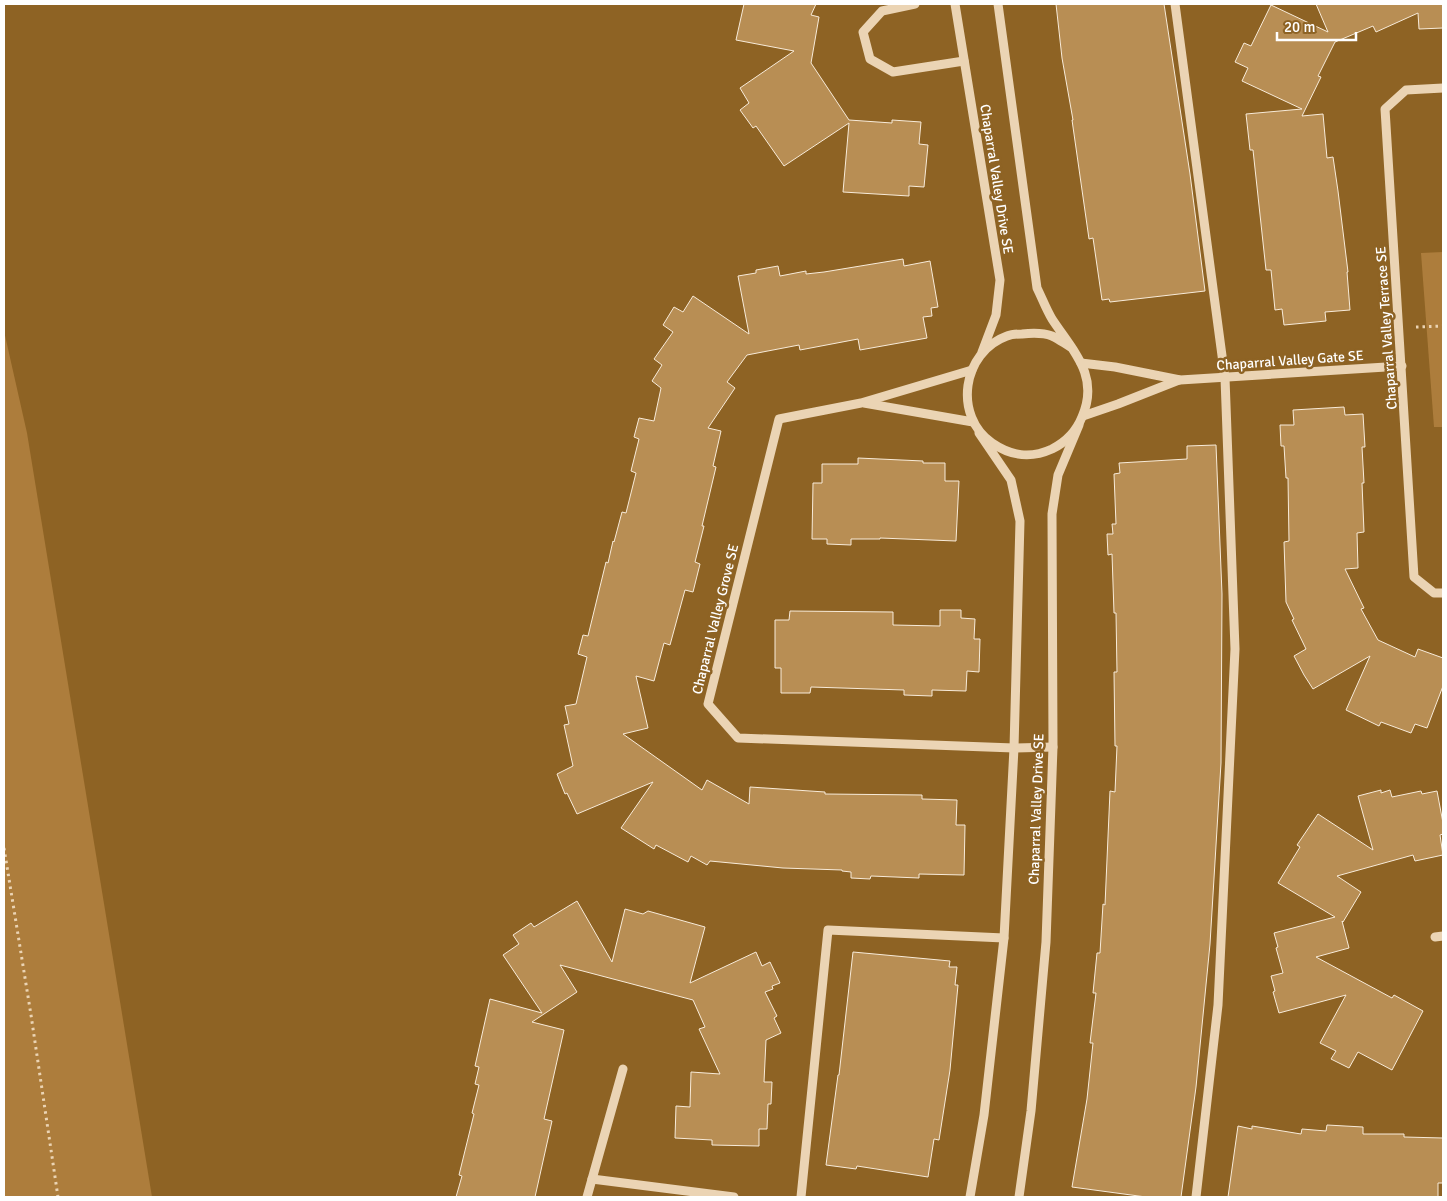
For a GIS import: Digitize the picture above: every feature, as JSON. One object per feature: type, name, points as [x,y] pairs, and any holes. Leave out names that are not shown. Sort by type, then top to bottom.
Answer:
[{"type":"street","points":[[915,4],[882,11],[863,32],[870,59],[893,72],[964,61]]},
{"type":"street","name":"Chaparral Valley Drive SE","points":[[955,4],[1000,280],[996,315],[980,356]]},
{"type":"street","name":"Chaparral Valley Drive SE","points":[[998,4],[1037,288],[1050,316],[1072,348]]},
{"type":"street","points":[[1175,4],[1225,378],[1235,649],[1218,1005],[1196,1197]]},
{"type":"street","name":"Chaparral Valley Terrace SE","points":[[1443,88],[1406,90],[1385,109],[1414,577],[1434,593],[1443,593]]},
{"type":"street","points":[[1029,333],[1051,336],[1072,348],[1084,368],[1089,386],[1087,406],[1079,426],[1064,444],[1046,452],[1026,456],[1002,450],[979,433],[969,414],[968,378],[980,356],[993,344],[1008,336],[1029,333]]},
{"type":"street","name":"Chaparral Valley Gate SE","points":[[1081,363],[1115,367],[1180,380],[1402,366]]},
{"type":"street","name":"Chaparral Valley Grove SE","points":[[972,370],[862,403],[779,419],[708,704],[738,738],[1053,748]]},
{"type":"street","name":"Chaparral Valley Gate SE","points":[[1083,416],[1180,380]]},
{"type":"street","name":"Chaparral Valley Grove SE","points":[[862,403],[973,422]]},
{"type":"street","name":"Chaparral Valley Drive SE","points":[[1018,1197],[1031,1111],[1045,952],[1053,748],[1052,514],[1058,475],[1079,426]]},
{"type":"street","name":"Chaparral Valley Drive SE","points":[[970,1197],[984,1115],[1004,938],[1014,748],[1020,521],[1011,480],[979,433]]},
{"type":"street","points":[[800,1197],[828,930],[1004,938]]},
{"type":"street","points":[[587,1197],[622,1069]]},
{"type":"street","points":[[592,1179],[734,1197]]},
{"type":"path","points":[[1400,327],[1443,326]]},
{"type":"path","points":[[4,848],[30,1006],[58,1197]]},
{"type":"shaded area","points":[[1443,252],[1443,427],[1434,427],[1421,253]]},
{"type":"shaded area","points":[[4,331],[27,433],[152,1197],[4,1197]]},
{"type":"building","points":[[744,4],[816,4],[811,15],[819,17],[811,63],[849,120],[892,123],[892,120],[921,122],[919,144],[928,145],[924,187],[909,186],[909,196],[843,192],[849,123],[784,166],[756,126],[753,128],[740,110],[749,103],[740,88],[794,51],[736,40]]},
{"type":"building","points":[[1056,4],[1164,4],[1190,174],[1205,291],[1110,302],[1109,299],[1102,300],[1093,238],[1089,239],[1073,120],[1062,58]]},
{"type":"building","points":[[1316,4],[1443,4],[1443,28],[1419,29],[1418,13],[1376,32],[1373,26],[1335,42],[1318,76],[1321,77],[1302,116],[1323,114],[1327,158],[1333,157],[1338,191],[1348,272],[1350,310],[1325,312],[1326,321],[1284,325],[1282,309],[1275,310],[1271,270],[1266,270],[1253,150],[1250,150],[1246,114],[1302,109],[1242,81],[1248,68],[1235,62],[1244,43],[1251,46],[1271,5],[1328,32]]},
{"type":"building","points":[[903,259],[904,266],[930,261],[938,307],[931,308],[932,316],[923,317],[927,338],[860,350],[858,339],[800,350],[799,345],[747,355],[727,382],[735,388],[708,428],[721,431],[713,466],[716,467],[695,562],[700,564],[693,592],[685,590],[670,645],[664,643],[654,681],[636,676],[648,728],[623,734],[702,790],[707,780],[749,804],[750,787],[825,792],[825,794],[922,795],[922,799],[957,800],[956,825],[965,825],[964,875],[919,874],[919,878],[871,876],[870,879],[851,878],[851,872],[842,870],[783,868],[710,861],[707,865],[691,856],[688,862],[656,845],[654,849],[621,828],[653,782],[577,814],[567,793],[565,794],[557,774],[573,766],[564,725],[569,724],[565,706],[576,704],[587,657],[578,654],[583,635],[588,636],[606,562],[608,563],[622,512],[626,513],[636,473],[631,471],[639,439],[634,437],[639,418],[654,421],[661,388],[652,381],[662,365],[654,359],[673,332],[663,325],[674,307],[683,312],[693,296],[749,334],[738,276],[778,266],[780,276],[806,271],[806,274],[824,272]]},
{"type":"building","points":[[1344,407],[1345,415],[1363,414],[1365,447],[1362,447],[1364,532],[1357,533],[1358,568],[1345,569],[1364,608],[1361,609],[1378,640],[1415,657],[1418,649],[1443,658],[1443,686],[1427,728],[1415,724],[1411,733],[1381,722],[1379,726],[1346,710],[1370,656],[1313,689],[1294,656],[1306,649],[1292,620],[1294,619],[1286,602],[1284,542],[1289,541],[1288,478],[1286,478],[1284,446],[1281,446],[1280,425],[1294,425],[1293,410]]},
{"type":"building","points":[[1216,445],[1222,594],[1221,763],[1210,944],[1196,1087],[1181,1197],[1146,1197],[1072,1187],[1087,1099],[1093,1043],[1090,1043],[1096,993],[1093,993],[1097,953],[1100,953],[1103,904],[1105,905],[1110,791],[1115,792],[1117,746],[1115,746],[1114,672],[1117,672],[1116,613],[1114,613],[1112,554],[1108,555],[1107,534],[1113,534],[1112,524],[1116,524],[1114,474],[1120,473],[1119,463],[1187,459],[1187,446]]},
{"type":"building","points":[[858,458],[945,463],[945,481],[959,481],[956,541],[880,538],[851,539],[851,545],[827,544],[827,539],[812,539],[813,483],[822,483],[822,464],[858,464]]},
{"type":"building","points":[[940,610],[961,610],[961,618],[975,619],[974,639],[980,639],[979,672],[967,671],[966,691],[932,690],[932,696],[904,695],[904,690],[811,687],[810,693],[781,693],[781,668],[775,668],[775,620],[789,620],[790,611],[893,612],[893,625],[940,626]]},
{"type":"building","points":[[1381,790],[1381,793],[1390,790],[1392,797],[1421,791],[1422,794],[1437,791],[1443,823],[1443,834],[1440,835],[1443,855],[1415,861],[1413,855],[1337,876],[1361,892],[1342,921],[1349,948],[1316,957],[1392,998],[1394,995],[1423,1011],[1392,1070],[1358,1052],[1349,1068],[1331,1059],[1336,1051],[1320,1043],[1346,995],[1279,1013],[1271,976],[1283,973],[1274,933],[1335,917],[1278,883],[1300,847],[1297,845],[1318,814],[1373,850],[1358,796]]},
{"type":"building","points":[[577,901],[612,962],[625,909],[643,914],[648,911],[705,927],[690,983],[756,952],[762,966],[770,962],[780,983],[772,986],[773,989],[765,992],[777,1016],[774,1018],[781,1033],[766,1040],[764,1082],[772,1082],[771,1104],[768,1104],[767,1129],[759,1129],[759,1146],[712,1145],[712,1140],[675,1138],[676,1106],[690,1107],[691,1072],[720,1074],[699,1029],[705,1027],[693,1000],[560,965],[577,992],[532,1022],[564,1030],[544,1119],[552,1121],[535,1197],[456,1197],[462,1176],[459,1175],[479,1085],[475,1084],[479,1067],[475,1066],[490,999],[542,1013],[503,955],[519,944],[513,935],[531,923],[534,927]]},
{"type":"building","points":[[853,952],[950,961],[949,967],[957,967],[955,985],[958,985],[950,1070],[939,1140],[934,1139],[928,1177],[857,1166],[856,1169],[826,1165],[839,1075]]},
{"type":"building","points":[[1327,1125],[1363,1127],[1363,1134],[1404,1134],[1404,1137],[1443,1138],[1443,1183],[1438,1183],[1438,1197],[1228,1197],[1238,1126],[1252,1129],[1252,1126],[1301,1134],[1302,1129],[1326,1131]]}]
